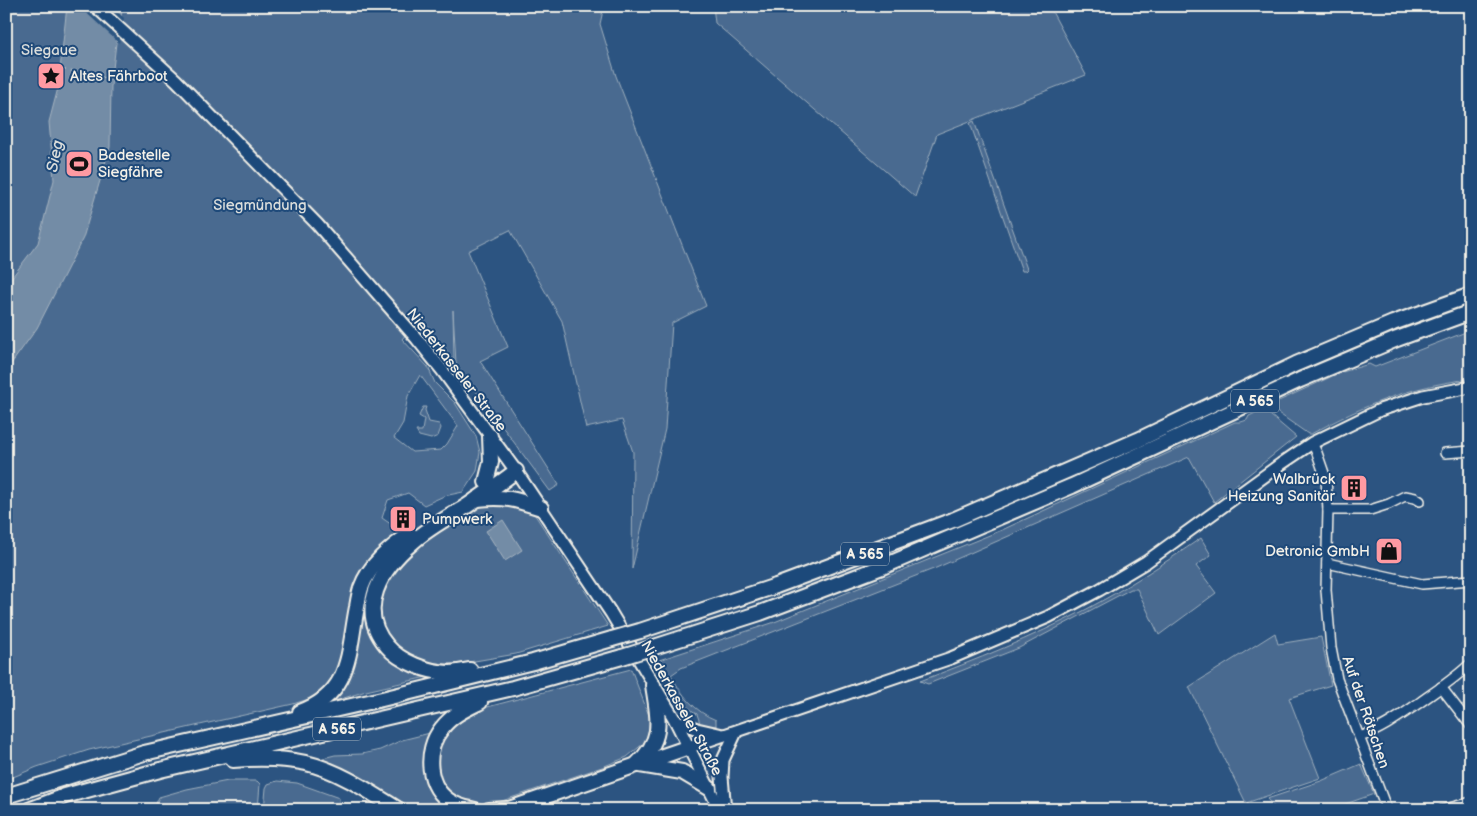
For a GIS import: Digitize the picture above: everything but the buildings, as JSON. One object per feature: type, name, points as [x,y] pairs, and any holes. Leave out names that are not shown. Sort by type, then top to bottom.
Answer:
[{"type":"highway","name":"A 565","points":[[6,796],[144,753],[382,700],[533,662],[640,631],[776,586],[953,520],[1138,440],[1296,364],[1393,323],[1471,295]]},
{"type":"highway","name":"A 565","points":[[29,810],[65,796],[160,770],[513,688],[622,657],[760,613],[882,568],[1072,486],[1300,380],[1397,339],[1471,312]]},
{"type":"highway","points":[[486,482],[491,462],[490,436]]},
{"type":"highway","points":[[259,727],[312,708],[325,699],[338,684],[347,666],[361,588],[368,573],[385,553],[486,482],[514,468]]},
{"type":"highway","points":[[514,468],[476,499],[414,540],[392,563],[384,573],[375,592],[373,622],[387,647],[404,660],[422,668],[448,673],[533,662]]},
{"type":"highway","points":[[476,499],[496,497],[514,499],[542,508]]},
{"type":"highway","points":[[637,765],[648,755],[656,739],[658,725],[653,685]]},
{"type":"highway","points":[[475,810],[451,802],[436,787],[429,759],[431,749],[442,728],[460,711],[513,688]]},
{"type":"highway","points":[[488,810],[507,810],[689,747]]},
{"type":"highway","points":[[160,770],[227,760],[251,759],[304,763],[347,779],[399,810]]},
{"type":"highway","points":[[637,765],[682,772],[710,788]]},
{"type":"main road","name":"Niederkasseler Straße","points":[[96,6],[176,80],[317,224],[442,370],[542,508],[611,613],[675,720],[720,810]]},
{"type":"main road","points":[[689,747],[951,658],[1048,617],[1146,562],[1312,443],[1380,410],[1423,396],[1471,387]]},
{"type":"main road","points":[[675,720],[697,729],[730,734]]},
{"type":"main road","points":[[725,810],[722,777],[723,760],[730,734]]},
{"type":"street","name":"Auf der Rötschen","points":[[1312,443],[1326,479],[1328,510],[1326,590],[1331,648],[1337,679],[1387,810]]},
{"type":"street","points":[[1445,453],[1471,452]]},
{"type":"street","points":[[1328,510],[1370,510],[1406,496],[1420,501]]},
{"type":"street","points":[[1327,563],[1422,584],[1471,580]]},
{"type":"street","points":[[1359,737],[1371,733],[1395,719],[1441,688],[1471,663]]},
{"type":"street","points":[[1441,688],[1471,726]]},
{"type":"street","points":[[1442,810],[1471,802]]},
{"type":"green space","name":"Siegmündung","points":[[6,6],[604,6],[600,24],[616,76],[706,306],[672,323],[665,429],[632,569],[633,452],[622,420],[586,428],[562,321],[510,230],[468,251],[508,347],[480,361],[559,485],[550,491],[456,364],[453,310],[454,360],[421,317],[402,339],[428,367],[435,383],[455,403],[476,436],[480,452],[477,471],[463,492],[444,496],[424,505],[408,493],[388,500],[382,518],[405,534],[372,563],[340,665],[330,685],[315,697],[293,704],[89,750],[37,767],[6,780]],"holes":[[[420,375],[458,426],[441,450],[412,452],[394,438],[403,423],[408,396]]]},
{"type":"green space","points":[[713,6],[1049,6],[1086,75],[937,134],[915,197],[715,23]]},
{"type":"green space","points":[[974,121],[1027,269],[1025,271],[1022,271],[970,123]]},
{"type":"green space","points":[[1471,330],[1471,379],[1428,386],[1388,398],[1350,414],[1311,434],[1308,434],[1268,406],[1339,373],[1369,364],[1375,367]]},
{"type":"green space","points":[[423,407],[426,407],[425,410],[429,422],[439,424],[441,428],[438,436],[431,439],[419,436],[416,431],[422,431],[424,419],[419,416]]},
{"type":"green space","points":[[1263,409],[1296,437],[1214,502],[1189,457],[936,568],[681,668],[671,675],[689,702],[708,717],[716,720],[716,726],[701,726],[697,714],[683,704],[656,661],[772,623],[1002,530],[1235,422],[1247,420],[1249,416]]},
{"type":"green space","points":[[500,502],[533,512],[608,626],[516,654],[457,664],[429,663],[411,657],[395,647],[386,636],[379,613],[378,601],[391,570],[406,556],[465,514],[486,503]]},
{"type":"green space","points":[[1201,538],[1211,555],[1196,566],[1216,593],[1159,635],[1137,589],[1131,589],[1019,648],[928,684],[920,681],[1003,648],[1085,610],[1144,576]]},
{"type":"green space","points":[[368,593],[366,612],[376,643],[391,659],[406,670],[431,676],[366,691],[325,704]]},
{"type":"green space","points":[[1275,633],[1278,644],[1321,637],[1331,685],[1289,698],[1320,778],[1246,803],[1189,687]]},
{"type":"green space","points":[[631,669],[650,718],[648,734],[644,743],[627,757],[493,804],[480,805],[464,801],[450,793],[437,774],[438,748],[453,727],[480,709]]},
{"type":"green space","points":[[434,732],[425,761],[459,810],[420,810],[350,773],[315,760],[335,755],[362,754],[380,750],[402,740]]},
{"type":"green space","points":[[1361,764],[1374,794],[1337,807],[1336,810],[1306,810],[1305,807],[1292,810],[1277,810],[1267,799],[1321,781]]},
{"type":"green space","points":[[228,781],[257,781],[260,784],[258,810],[153,810],[159,797]]},
{"type":"green space","points":[[277,781],[297,783],[339,798],[339,805],[353,810],[264,810],[266,788],[268,784]]},
{"type":"water","name":"Sieg","points":[[67,6],[123,6],[111,86],[110,147],[83,238],[37,328],[6,371],[6,285],[38,243],[54,180],[49,122],[58,88]]},
{"type":"water","points":[[503,520],[522,550],[505,561],[486,531]]},
{"type":"pier","points":[[79,6],[111,6],[124,18],[119,43]]},
{"type":"ferry route","points":[[60,69],[112,79]]},
{"type":"place","name":"Altes Fährboot","points":[[51,76]]},
{"type":"place","name":"Badestelle Siegfähre","points":[[79,164]]},
{"type":"place","name":"Walbrück Heizung Sanitär","points":[[1354,488]]},
{"type":"place","name":"Pumpwerk","points":[[403,519]]},
{"type":"place","name":"Detronic GmbH","points":[[1389,551]]},
{"type":"park label","name":"Siegaue","points":[[49,50]]}]
